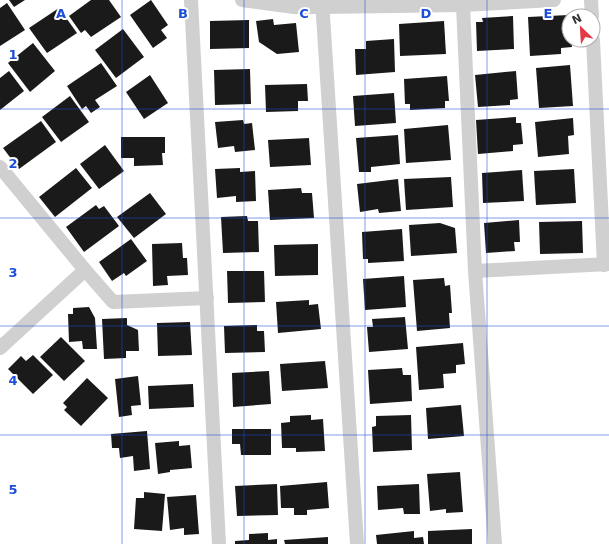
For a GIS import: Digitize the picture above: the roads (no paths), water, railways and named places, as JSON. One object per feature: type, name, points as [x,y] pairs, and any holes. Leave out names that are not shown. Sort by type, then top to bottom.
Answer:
[{"type":"lane","points":[[191,0],[219,544]]},
{"type":"lane","points":[[242,0],[294,7],[322,3],[463,5],[554,0]]},
{"type":"lane","points":[[322,3],[357,544]]},
{"type":"lane","points":[[463,5],[475,271],[495,544]]},
{"type":"lane","points":[[475,271],[607,264],[594,48]]},
{"type":"lane","points":[[0,166],[113,302],[207,298]]},
{"type":"lane","points":[[0,348],[85,270]]}]
